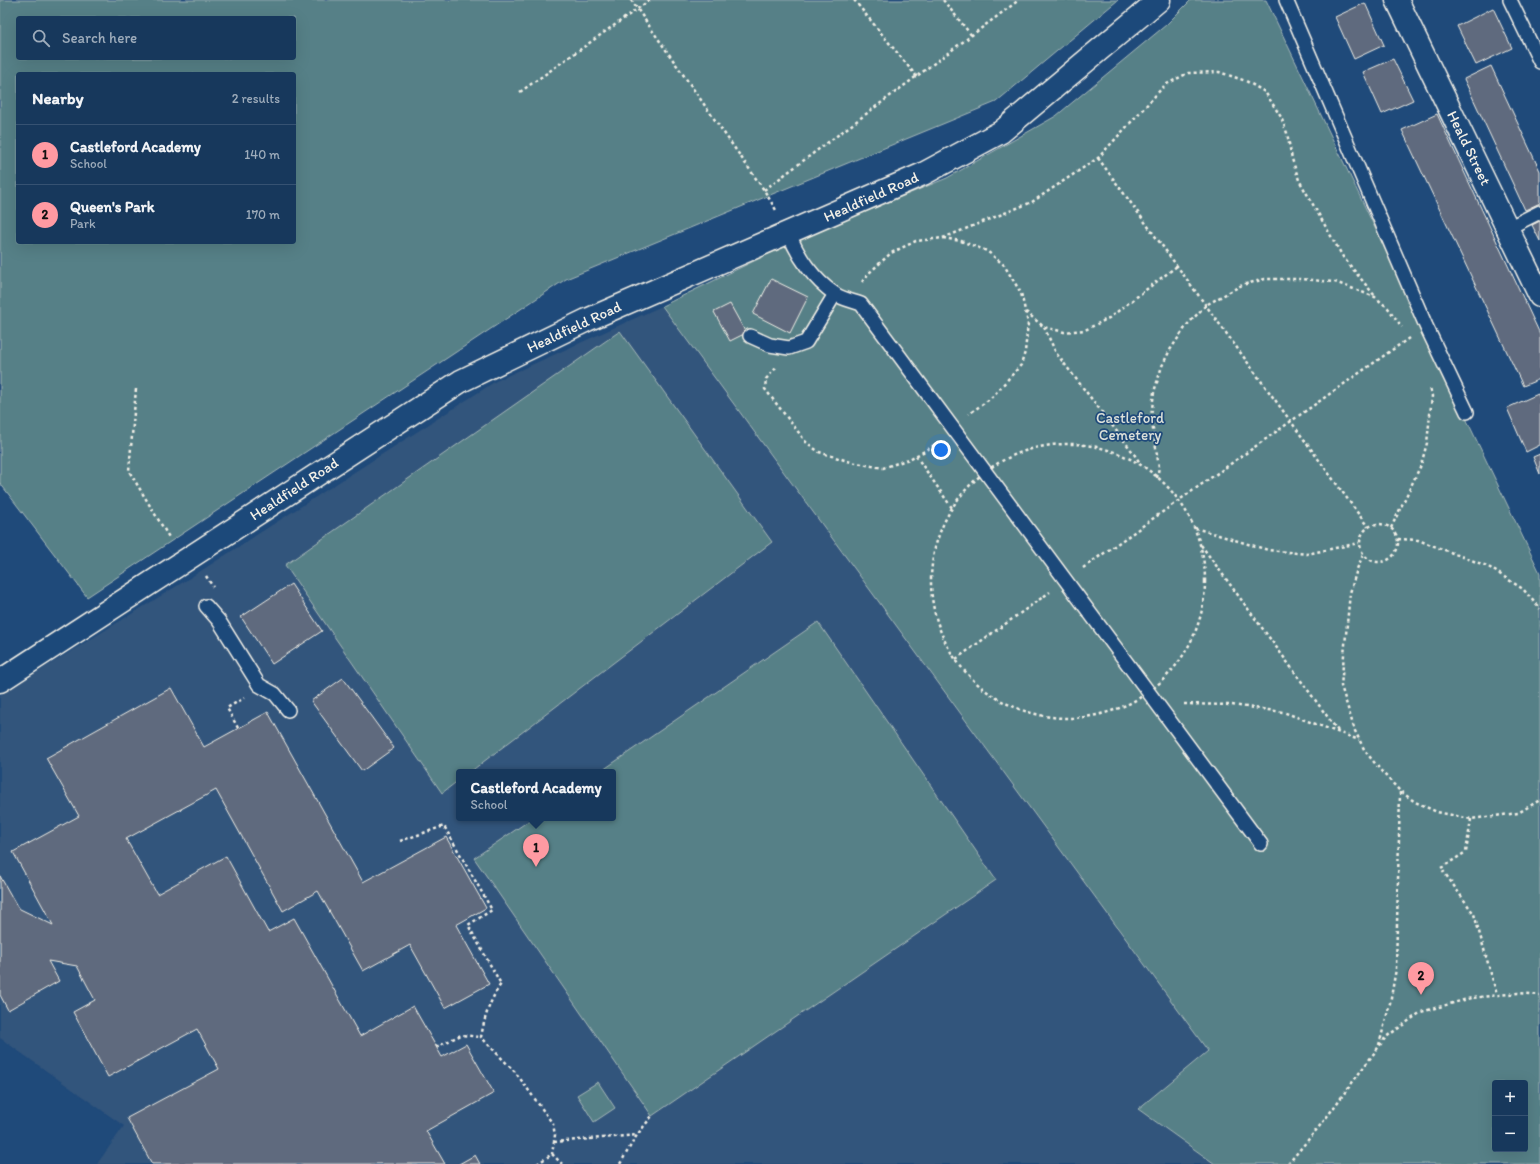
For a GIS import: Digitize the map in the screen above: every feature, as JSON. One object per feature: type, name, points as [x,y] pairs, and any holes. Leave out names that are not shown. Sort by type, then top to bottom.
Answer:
[{"type":"street","name":"Healdfield Road","points":[[0,681],[461,381],[586,320],[923,174],[1001,132],[1159,0]]},
{"type":"street","name":"Heald Street","points":[[1397,0],[1540,296]]},
{"type":"lane","points":[[1286,0],[1426,326],[1468,412]]},
{"type":"lane","points":[[1510,0],[1540,62]]},
{"type":"lane","points":[[1508,228],[1540,212]]},
{"type":"lane","points":[[789,233],[801,257],[816,278],[841,297],[861,304],[1261,844]]},
{"type":"lane","points":[[750,336],[770,345],[789,348],[806,342],[841,297]]},
{"type":"lane","points":[[206,606],[219,621],[259,685],[275,694],[288,710]]},
{"type":"path","points":[[631,0],[764,190],[789,233]]},
{"type":"path","points":[[520,92],[650,0]]},
{"type":"path","points":[[854,0],[917,77]]},
{"type":"path","points":[[943,0],[972,36]]},
{"type":"path","points":[[764,190],[1019,0]]},
{"type":"path","points":[[841,297],[891,253],[916,241],[943,238],[1032,202],[1098,158],[1165,85],[1188,73],[1219,72],[1246,81],[1265,92],[1281,117],[1292,160],[1300,180],[1343,257],[1375,297],[1388,308],[1413,342]]},
{"type":"path","points":[[1098,158],[1368,527]]},
{"type":"path","points":[[806,342],[795,354],[774,370],[766,379],[765,389],[806,442],[819,452],[851,462],[883,468],[916,456],[927,450],[991,398],[1021,366],[1025,352],[1028,323],[1022,293],[1004,265],[987,251],[960,241],[943,238]]},
{"type":"path","points":[[1044,327],[1064,332],[1086,330],[1109,318],[1177,266]]},
{"type":"path","points":[[1157,478],[1159,467],[1151,417],[1154,392],[1162,366],[1170,350],[1187,325],[1206,306],[1242,285],[1265,280],[1300,278],[1335,282],[1375,297]]},
{"type":"path","points":[[1026,312],[1044,327],[1056,353],[1132,451],[1140,464]]},
{"type":"path","points":[[956,659],[1426,326]]},
{"type":"path","points":[[1391,528],[1421,465],[1427,443],[1432,396],[1429,383]]},
{"type":"path","points":[[136,389],[129,471],[171,540]]},
{"type":"path","points":[[916,456],[952,508]]},
{"type":"path","points":[[1380,524],[1391,528],[1398,538],[1397,552],[1388,561],[1374,562],[1364,555],[1359,543],[1360,537],[1368,527],[1380,524]]},
{"type":"path","points":[[1195,528],[1268,550],[1307,554],[1359,543]]},
{"type":"path","points":[[1398,538],[1418,540],[1487,566],[1523,589],[1540,609]]},
{"type":"path","points":[[1200,543],[1338,731]]},
{"type":"path","points":[[1364,555],[1357,569],[1350,593],[1341,686],[1355,731],[1365,751],[1400,791],[1415,802],[1437,812],[1471,819],[1518,813],[1540,800]]},
{"type":"path","points":[[1158,704],[1232,704],[1284,712],[1360,740]]},
{"type":"path","points":[[1379,1046],[1390,1003],[1396,969],[1400,791]]},
{"type":"path","points":[[1471,819],[1466,852],[1441,868],[1474,914],[1497,995]]},
{"type":"path","points":[[400,841],[444,826],[492,910],[468,924],[501,984],[492,998],[484,1018],[481,1037]]},
{"type":"path","points":[[1288,1164],[1323,1122],[1386,1037],[1421,1012],[1471,998],[1518,993],[1540,995]]},
{"type":"path","points":[[436,1047],[461,1035],[481,1037],[516,1073],[553,1124],[554,1142],[552,1154],[537,1164]]},
{"type":"path","points":[[620,1164],[637,1135],[652,1116]]},
{"type":"path","points":[[554,1142],[637,1135]]},
{"type":"path","points":[[552,1154],[562,1164]]},
{"type":"shaded area","points":[[662,306],[1208,1051],[1138,1109],[1215,1164],[97,1164],[124,1126],[0,1038],[0,695],[185,581],[496,381]]},
{"type":"green space","points":[[0,0],[1118,0],[996,102],[566,279],[87,597],[0,483]]},
{"type":"green space","name":"Castleford Cemetery","points":[[1191,0],[1266,0],[1540,573],[1540,1164],[1215,1164],[1138,1109],[1208,1051],[662,306],[799,239],[947,178],[1056,116],[1166,25]]},
{"type":"green space","points":[[620,331],[772,542],[474,769],[456,769],[456,782],[442,793],[285,565]]},
{"type":"green space","points":[[818,622],[996,880],[652,1116],[474,858],[529,821],[616,821],[616,769],[604,769]]},
{"type":"green space","points":[[598,1082],[615,1108],[594,1122],[577,1095]]},
{"type":"building","points":[[1365,3],[1384,45],[1354,59],[1335,17]]},
{"type":"building","points":[[1493,8],[1512,48],[1476,65],[1457,26]]},
{"type":"building","points":[[1393,59],[1413,100],[1382,114],[1363,72]]},
{"type":"building","points":[[1491,66],[1540,171],[1540,203],[1525,210],[1464,79]]},
{"type":"building","points":[[1437,114],[1540,334],[1540,379],[1523,386],[1402,130]]},
{"type":"building","points":[[1540,221],[1540,241],[1532,225]]},
{"type":"building","points":[[771,279],[808,297],[790,333],[753,314]]},
{"type":"building","points":[[730,304],[746,333],[730,341],[714,312]]},
{"type":"building","points":[[1538,394],[1540,400],[1540,445],[1526,452],[1507,408]]},
{"type":"building","points":[[1540,454],[1540,474],[1533,457]]},
{"type":"building","points":[[291,584],[322,631],[272,664],[241,617]]},
{"type":"building","points":[[343,678],[394,748],[362,771],[311,701]]},
{"type":"building","points":[[171,688],[204,747],[268,712],[363,882],[446,837],[486,908],[456,925],[489,984],[445,1008],[410,945],[363,971],[318,891],[283,911],[216,790],[126,839],[157,894],[226,856],[268,932],[294,918],[360,1036],[413,1006],[442,1057],[466,1044],[494,1093],[426,1131],[445,1164],[152,1164],[127,1118],[219,1069],[197,1029],[108,1077],[73,1012],[95,1000],[77,966],[48,961],[59,981],[8,1010],[0,995],[0,876],[18,908],[53,925],[13,852],[79,816],[46,758]]},
{"type":"building","points":[[475,1155],[480,1164],[459,1164]]},
{"type":"place","name":"Castleford Academy","points":[[536,867]]},
{"type":"place","name":"Queen's Park","points":[[1421,995]]}]
